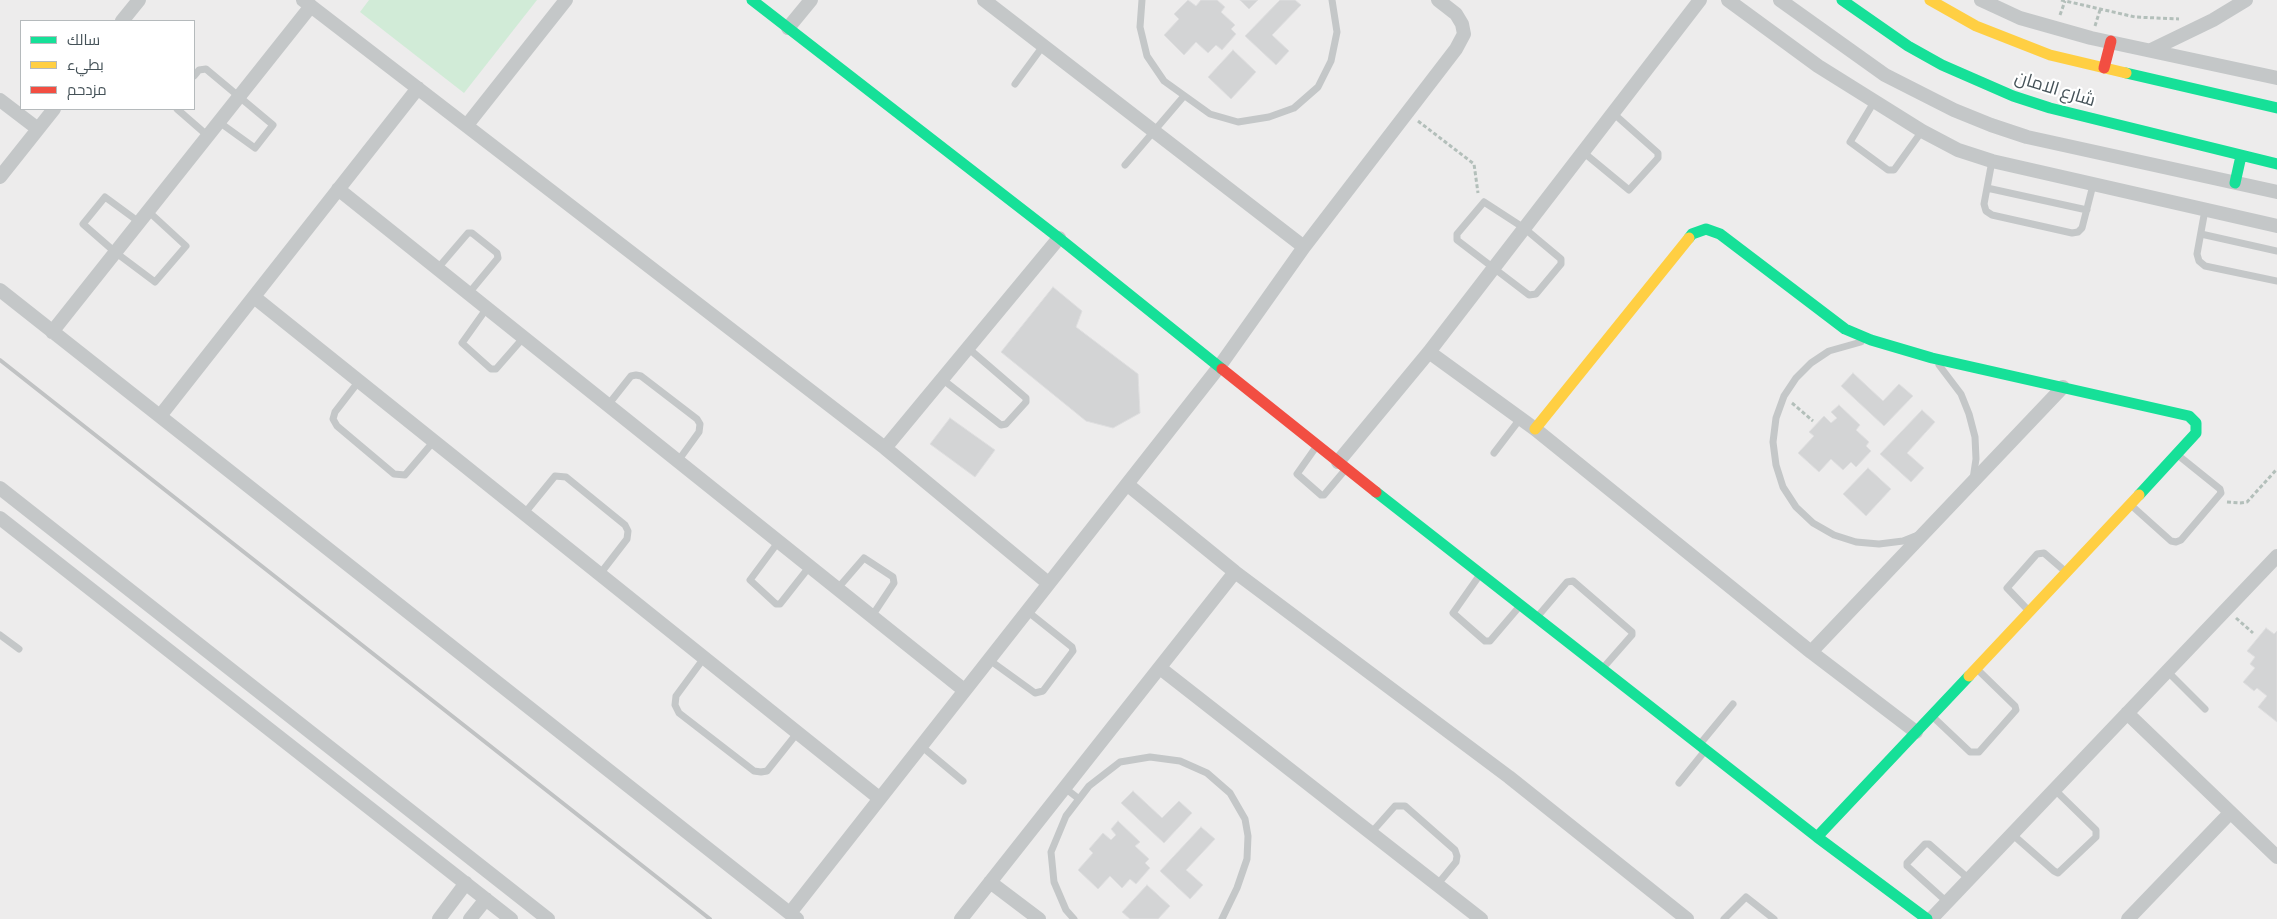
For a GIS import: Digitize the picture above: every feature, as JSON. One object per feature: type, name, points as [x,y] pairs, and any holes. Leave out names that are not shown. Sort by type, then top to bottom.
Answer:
[{"type":"street","points":[[123,20],[139,0]]},
{"type":"street","points":[[467,125],[566,0]]},
{"type":"street","points":[[752,0],[1059,238],[1342,465],[1817,837],[1929,919],[2277,556]]},
{"type":"street","points":[[788,28],[811,0]]},
{"type":"street","points":[[0,290],[794,916],[920,744],[1128,485],[1219,367],[1304,248],[1456,49],[1464,34],[1456,14],[1438,0]]},
{"type":"street","points":[[1342,465],[1700,0]]},
{"type":"street","points":[[1728,0],[1818,66],[1922,131],[1958,150],[1992,161],[2277,226]]},
{"type":"street","points":[[1780,0],[1885,75],[1963,114],[2028,137],[2277,192]]},
{"type":"street","name":"شارع الامان","points":[[1842,0],[1908,46],[1942,65],[2004,92],[2050,108],[2277,164]]},
{"type":"street","name":"شارع الامان","points":[[1930,0],[1976,26],[2025,46],[2104,68],[2277,108]]},
{"type":"street","points":[[1981,0],[2020,18],[2110,41],[2277,78]]},
{"type":"street","points":[[2151,50],[2213,20],[2246,0]]},
{"type":"street","points":[[989,1],[1043,46],[1304,248]]},
{"type":"street","points":[[52,332],[239,97],[307,3],[885,448],[1048,583]]},
{"type":"street","points":[[2104,68],[2110,41]]},
{"type":"street","points":[[160,416],[418,88]]},
{"type":"street","points":[[0,100],[38,129]]},
{"type":"street","points":[[0,177],[53,110]]},
{"type":"street","points":[[2235,183],[2241,156]]},
{"type":"street","points":[[338,189],[964,690]]},
{"type":"street","points":[[1535,429],[1692,234],[1706,229],[1720,234],[1845,329],[1871,340],[1932,358],[2189,416],[2196,423],[2196,433],[2177,455],[1817,837]]},
{"type":"street","points":[[885,448],[1059,238]]},
{"type":"street","points":[[254,297],[879,798]]},
{"type":"street","points":[[1429,352],[1535,429],[1811,652],[1916,732]]},
{"type":"street","points":[[1811,652],[2063,387]]},
{"type":"street","points":[[1128,485],[1235,572],[1509,777],[1687,919]]},
{"type":"street","points":[[0,488],[467,853],[548,919]]},
{"type":"street","points":[[0,518],[511,919]]},
{"type":"street","points":[[961,919],[1235,572]]},
{"type":"street","points":[[1160,668],[1481,919]]},
{"type":"street","points":[[2127,713],[2230,813],[2274,850]]},
{"type":"street","points":[[2131,918],[2230,813]]},
{"type":"street","points":[[452,872],[467,853]]},
{"type":"street","points":[[990,882],[1039,919]]},
{"type":"street","points":[[439,919],[466,884]]},
{"type":"street","points":[[470,919],[486,899]]},
{"type":"lane","points":[[1142,0],[1140,27],[1147,56],[1164,82],[1210,114],[1238,122],[1269,117],[1294,108],[1318,87],[1331,61],[1337,32],[1332,0]]},
{"type":"lane","points":[[1015,84],[1043,46]]},
{"type":"lane","points":[[195,75],[199,70],[206,70],[273,123],[273,127],[255,148],[219,122]]},
{"type":"lane","points":[[1125,165],[1184,96]]},
{"type":"lane","points":[[1874,102],[1850,142],[1888,170],[1894,170],[1922,131]]},
{"type":"lane","points":[[178,110],[208,136]]},
{"type":"lane","points":[[1583,152],[1630,190],[1658,158],[1658,153],[1613,113]]},
{"type":"lane","points":[[1992,161],[1984,204],[1986,211],[1992,215],[2072,233],[2082,228],[2093,185]]},
{"type":"lane","points":[[1987,188],[2087,210]]},
{"type":"lane","points":[[105,197],[143,217],[185,243],[185,249],[156,282],[115,252],[83,226],[83,222],[105,197]]},
{"type":"lane","points":[[1484,202],[1524,228],[1561,259],[1561,264],[1533,296],[1456,237],[1484,202]]},
{"type":"lane","points":[[2206,210],[2197,254],[2199,261],[2206,266],[2277,281]]},
{"type":"lane","points":[[438,268],[468,233],[472,233],[497,252],[498,258],[469,293]]},
{"type":"lane","points":[[2201,234],[2277,251]]},
{"type":"lane","points":[[487,308],[462,343],[491,369],[496,369],[524,337]]},
{"type":"lane","points":[[1871,340],[1850,344],[1830,351],[1811,363],[1796,378],[1784,396],[1776,418],[1773,442],[1776,465],[1784,487],[1796,507],[1813,523],[1827,531],[1856,542],[1879,544],[1903,541],[1925,532]]},
{"type":"lane","points":[[942,379],[1000,425],[1006,424],[1026,402],[1026,398],[968,348]]},
{"type":"lane","points":[[1932,358],[1952,381],[1969,414],[1976,459],[1972,482]]},
{"type":"lane","points":[[608,405],[631,376],[636,375],[641,376],[697,419],[700,424],[699,432],[678,461]]},
{"type":"lane","points":[[359,381],[335,412],[333,419],[336,426],[394,474],[405,475],[434,441]]},
{"type":"lane","points":[[1494,453],[1520,419]]},
{"type":"lane","points":[[1318,445],[1297,474],[1321,495],[1324,495],[1342,465]]},
{"type":"lane","points":[[2130,504],[2171,541],[2181,540],[2220,497],[2220,489],[2177,455]]},
{"type":"lane","points":[[524,514],[555,476],[566,476],[625,525],[628,531],[627,539],[600,574]]},
{"type":"lane","points":[[779,541],[750,580],[776,604],[780,604],[810,566]]},
{"type":"lane","points":[[2030,611],[2007,588],[2037,554],[2044,554],[2066,573]]},
{"type":"lane","points":[[838,588],[864,558],[892,577],[894,583],[872,616]]},
{"type":"lane","points":[[1481,574],[1453,613],[1485,641],[1490,641],[1521,605]]},
{"type":"lane","points":[[1537,617],[1567,582],[1573,581],[1632,632],[1632,635],[1602,669]]},
{"type":"lane","points":[[988,659],[1035,693],[1040,694],[1073,654],[1072,647],[1026,610]]},
{"type":"lane","points":[[0,635],[19,649]]},
{"type":"lane","points":[[704,658],[676,696],[675,705],[679,713],[754,771],[760,772],[767,771],[798,732]]},
{"type":"lane","points":[[1931,716],[1970,752],[1979,752],[2016,710],[2015,706],[1976,668]]},
{"type":"lane","points":[[2167,671],[2205,709]]},
{"type":"lane","points":[[1679,783],[1734,704]]},
{"type":"lane","points":[[920,744],[963,781]]},
{"type":"lane","points":[[1074,919],[1066,910],[1054,882],[1051,852],[1066,816],[1089,786],[1120,762],[1157,758],[1180,761],[1207,773],[1230,793],[1245,819],[1248,836],[1247,859],[1237,888],[1222,919]]},
{"type":"lane","points":[[1065,788],[1079,799]]},
{"type":"lane","points":[[2012,834],[2054,872],[2058,873],[2096,837],[2096,830],[2054,789]]},
{"type":"lane","points":[[1371,833],[1395,806],[1405,806],[1454,850],[1457,856],[1456,862],[1437,885]]},
{"type":"lane","points":[[1947,902],[1906,866],[1907,862],[1925,844],[1929,844],[1969,879]]},
{"type":"lane","points":[[1724,919],[1746,897],[1774,919]]},
{"type":"path","points":[[2061,0],[2135,17],[2188,19]]},
{"type":"path","points":[[1407,113],[1474,164],[1478,198],[1484,202]]},
{"type":"path","points":[[1784,396],[1813,422]]},
{"type":"path","points":[[2220,497],[2233,504],[2248,502],[2277,469]]},
{"type":"path","points":[[2226,609],[2253,633]]},
{"type":"green space","points":[[369,0],[537,0],[464,93],[360,12]]},
{"type":"building","points":[[1188,0],[1196,6],[1201,0],[1217,0],[1225,7],[1221,12],[1235,25],[1231,29],[1236,34],[1222,50],[1216,45],[1208,53],[1196,42],[1184,55],[1164,35],[1179,19],[1174,14]]},
{"type":"building","points":[[1240,0],[1258,0],[1249,9]]},
{"type":"building","points":[[1280,0],[1295,0],[1301,5],[1272,35],[1289,51],[1276,65],[1245,36]]},
{"type":"building","points":[[1233,50],[1256,72],[1231,99],[1208,77]]},
{"type":"building","points":[[1053,287],[1082,311],[1076,327],[1138,374],[1140,413],[1113,428],[1086,421],[1001,352]]},
{"type":"building","points":[[1853,373],[1883,401],[1899,384],[1913,396],[1884,426],[1841,386]]},
{"type":"building","points":[[1839,405],[1860,425],[1856,430],[1869,442],[1866,446],[1871,451],[1856,467],[1851,462],[1843,470],[1831,459],[1819,472],[1798,453],[1814,436],[1809,432],[1824,416],[1831,423],[1837,418],[1831,412]]},
{"type":"building","points":[[1922,410],[1935,422],[1907,453],[1924,468],[1911,482],[1880,454]]},
{"type":"building","points":[[950,418],[995,450],[975,477],[930,444]]},
{"type":"building","points":[[1868,468],[1891,489],[1866,516],[1843,494]]},
{"type":"building","points":[[2266,628],[2274,634],[2277,631],[2277,722],[2258,707],[2267,696],[2257,688],[2254,691],[2243,682],[2255,668],[2250,664],[2255,657],[2247,651]]},
{"type":"building","points":[[1133,791],[1162,818],[1179,801],[1192,813],[1164,843],[1121,803]]},
{"type":"building","points":[[1118,821],[1140,842],[1135,846],[1149,859],[1145,863],[1150,868],[1136,884],[1130,879],[1122,888],[1110,876],[1098,889],[1078,870],[1093,853],[1089,849],[1103,833],[1111,840],[1116,835],[1111,829]]},
{"type":"building","points":[[1201,827],[1215,839],[1186,870],[1203,885],[1190,899],[1160,871]]},
{"type":"building","points":[[1147,885],[1170,906],[1158,919],[1130,919],[1122,912]]},
{"type":"railway","points":[[0,360],[710,919]]},
{"type":"traffic: fast","points":[[752,0],[1059,238],[1222,369]]},
{"type":"traffic: fast","points":[[1842,0],[1908,46],[1942,65],[2013,96],[2050,108],[2277,164]]},
{"type":"traffic: fast","points":[[2126,73],[2277,108]]},
{"type":"traffic: fast","points":[[2235,183],[2241,156]]},
{"type":"traffic: fast","points":[[1689,238],[1692,234],[1706,229],[1720,234],[1845,329],[1871,340],[1932,358],[2189,416],[2196,423],[2196,433],[2139,495]]},
{"type":"traffic: fast","points":[[1376,492],[1817,837],[1927,919]]},
{"type":"traffic: fast","points":[[1817,837],[1969,676]]},
{"type":"traffic: slow","points":[[1930,0],[1976,26],[2050,55],[2126,73]]},
{"type":"traffic: slow","points":[[1535,429],[1689,238]]},
{"type":"traffic: slow","points":[[1969,676],[2139,495]]},
{"type":"traffic: jam","points":[[2104,68],[2111,41]]},
{"type":"traffic: jam","points":[[1222,369],[1376,492]]}]
